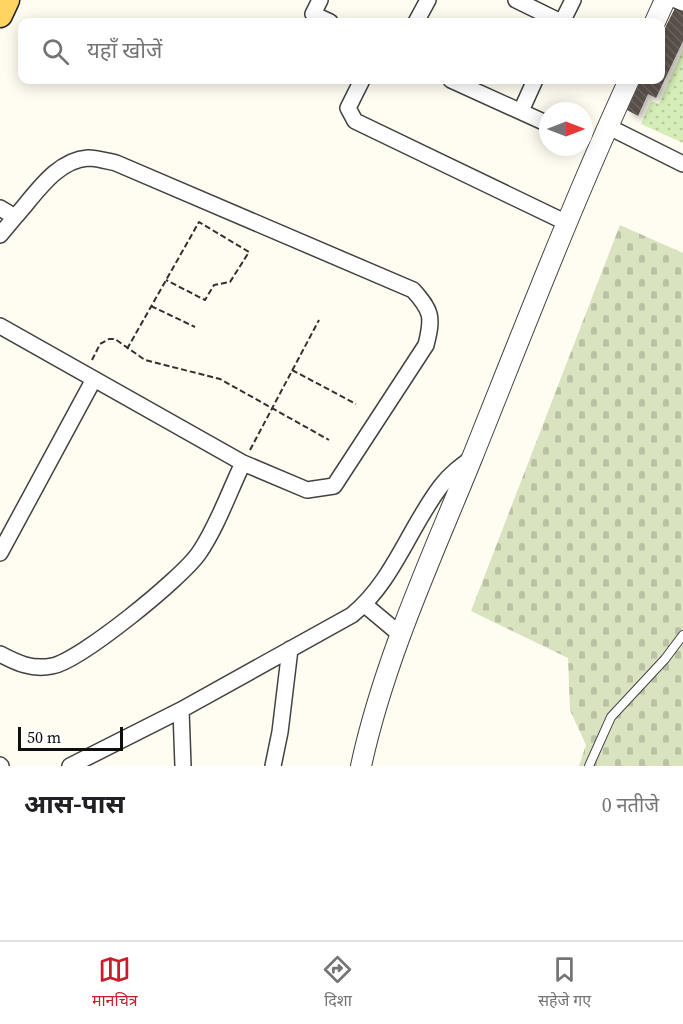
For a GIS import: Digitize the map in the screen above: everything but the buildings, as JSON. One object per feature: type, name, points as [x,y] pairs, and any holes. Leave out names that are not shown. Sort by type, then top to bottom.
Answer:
[{"type":"main road","points":[[0,15],[8,0]]},
{"type":"street","points":[[311,18],[320,0]]},
{"type":"street","points":[[418,18],[428,0]]},
{"type":"street","points":[[516,0],[553,18]]},
{"type":"street","points":[[563,18],[573,0]]},
{"type":"street","points":[[657,18],[665,0]]},
{"type":"street","points":[[676,0],[683,3]]},
{"type":"street","points":[[360,84],[348,108],[355,121],[567,223]]},
{"type":"street","points":[[460,84],[539,120]]},
{"type":"street","points":[[521,111],[533,84]]},
{"type":"street","points":[[593,142],[607,126],[627,84]]},
{"type":"street","points":[[607,126],[683,164]]},
{"type":"street","points":[[361,766],[373,709],[567,223],[587,156]]},
{"type":"street","points":[[0,235],[56,171],[76,160],[90,158],[116,163],[413,290],[428,307],[431,325],[426,345],[334,486],[307,490],[243,463],[0,326]]},
{"type":"street","points":[[0,208],[15,217]]},
{"type":"street","points":[[0,553],[89,377]]},
{"type":"street","points":[[70,766],[181,710],[352,615],[364,605],[441,486],[472,458]]},
{"type":"street","points":[[0,654],[24,667],[50,667],[69,661],[95,645],[198,554],[243,463]]},
{"type":"street","points":[[364,605],[402,636]]},
{"type":"street","points":[[273,766],[280,732],[290,649]]},
{"type":"street","points":[[181,710],[183,766]]},
{"type":"lane","points":[[590,766],[611,717],[665,659],[683,635]]},
{"type":"path","points":[[127,349],[152,306],[166,280],[199,222],[249,252],[230,282],[214,285],[205,300],[166,280]]},
{"type":"path","points":[[152,306],[195,327]]},
{"type":"path","points":[[243,463],[319,320]]},
{"type":"path","points":[[89,377],[100,344],[109,339],[115,339],[144,360],[220,379],[329,440]]},
{"type":"path","points":[[292,370],[356,404]]},
{"type":"green space","points":[[683,49],[683,143],[641,124],[651,101],[659,104]]},
{"type":"green space","points":[[620,225],[683,253],[683,766],[579,766],[586,745],[570,710],[568,658],[471,611]]}]
